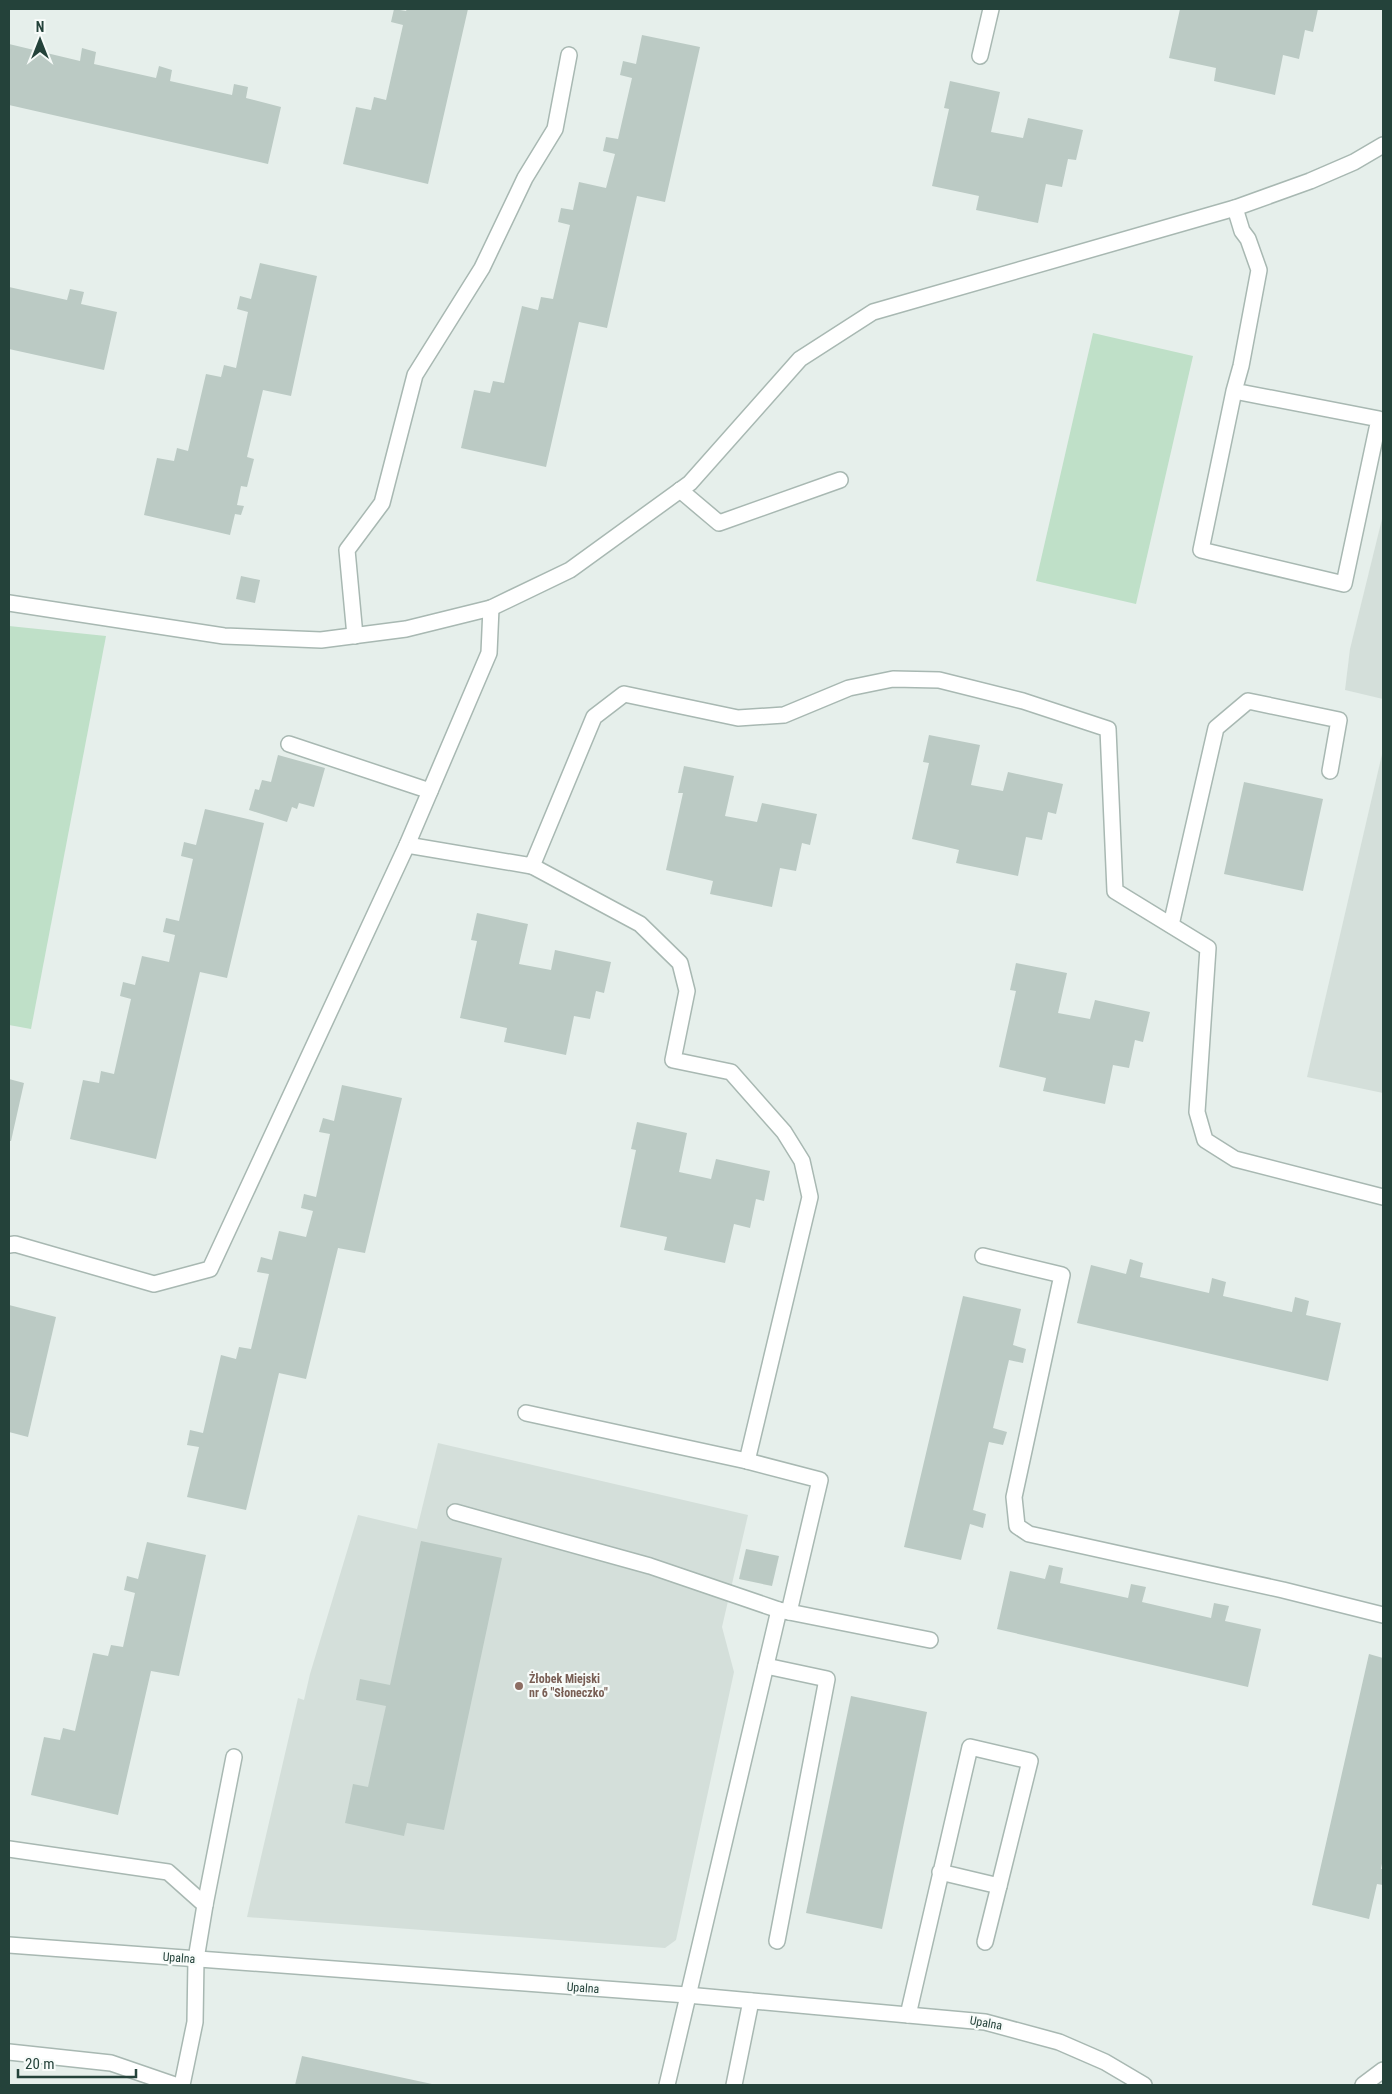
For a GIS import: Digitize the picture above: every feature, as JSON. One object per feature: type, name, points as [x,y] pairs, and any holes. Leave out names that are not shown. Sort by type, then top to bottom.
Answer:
[{"type":"street","points":[[980,56],[990,9]]},
{"type":"street","points":[[355,636],[347,550],[382,503],[416,375],[482,268],[525,178],[555,129],[569,55]]},
{"type":"street","points":[[9,603],[224,636],[321,640],[406,629],[491,608],[570,570],[680,490],[690,482],[800,359],[873,312],[1235,208],[1310,181],[1354,162],[1383,145]]},
{"type":"street","points":[[1234,391],[1379,420],[1344,584],[1200,550],[1234,391],[1241,366],[1259,270],[1248,239],[1242,232],[1235,208]]},
{"type":"street","points":[[680,490],[719,523],[840,480]]},
{"type":"street","points":[[9,1245],[15,1244],[154,1284],[210,1269],[407,845],[489,653],[491,608]]},
{"type":"street","points":[[532,866],[594,717],[624,694],[738,718],[784,715],[849,688],[893,679],[939,680],[1023,701],[1108,729],[1115,891],[1208,948],[1197,1112],[1205,1140],[1234,1160],[1383,1198]]},
{"type":"street","points":[[1171,925],[1216,728],[1248,701],[1339,720],[1330,771]]},
{"type":"street","points":[[289,744],[430,791]]},
{"type":"street","points":[[407,845],[532,866],[640,924],[680,963],[687,991],[673,1060],[731,1072],[784,1132],[802,1161],[810,1197],[747,1461]]},
{"type":"street","points":[[983,1256],[1062,1275],[1014,1497],[1017,1526],[1029,1534],[1273,1588],[1383,1615]]},
{"type":"street","points":[[526,1412],[747,1461],[820,1480],[784,1611],[766,1666],[667,2085]]},
{"type":"street","points":[[455,1512],[650,1566],[784,1611],[930,1640]]},
{"type":"street","points":[[766,1666],[827,1679],[777,1941]]},
{"type":"street","points":[[908,2014],[970,1747],[1030,1762],[985,1942]]},
{"type":"street","points":[[182,2085],[195,2022],[196,1959],[234,1757]]},
{"type":"street","points":[[9,1849],[168,1872],[205,1905]]},
{"type":"street","points":[[940,1872],[998,1886]]},
{"type":"street","name":"Upalna","points":[[9,1945],[751,2001],[985,2022],[1059,2042],[1105,2062],[1144,2085]]},
{"type":"street","points":[[734,2085],[751,2001]]},
{"type":"street","points":[[9,2052],[111,2063],[175,2085]]},
{"type":"street","points":[[1363,2085],[1383,2070]]},
{"type":"shaded area","points":[[1383,515],[1383,699],[1345,690],[1350,649]]},
{"type":"shaded area","points":[[1383,750],[1383,1093],[1307,1077]]},
{"type":"shaded area","name":"Żłobek Miejski nr 6 \"Słoneczko\"","points":[[438,1443],[748,1515],[722,1627],[734,1672],[676,1940],[665,1948],[247,1917],[298,1698],[304,1700],[310,1674],[358,1515],[417,1529]]},
{"type":"green space","points":[[1093,333],[1193,356],[1136,604],[1036,581]]},
{"type":"green space","points":[[9,626],[106,636],[31,1029],[9,1025]]},
{"type":"building","points":[[394,9],[406,11],[407,9],[468,9],[428,184],[343,164],[356,107],[371,110],[374,97],[386,100],[403,25],[391,22]]},
{"type":"building","points":[[1180,9],[1318,9],[1313,32],[1305,30],[1299,59],[1283,55],[1275,95],[1214,81],[1216,68],[1169,58]]},
{"type":"building","points":[[642,35],[700,47],[665,202],[637,196],[607,328],[579,322],[546,467],[461,448],[474,390],[490,393],[493,381],[504,383],[522,306],[538,310],[541,297],[553,299],[570,225],[558,222],[561,208],[573,210],[579,182],[606,188],[615,154],[603,151],[606,137],[618,139],[632,78],[620,75],[623,61],[636,64]]},
{"type":"building","points":[[9,44],[80,61],[82,48],[96,52],[94,64],[156,78],[159,66],[172,70],[170,81],[232,95],[234,84],[248,87],[246,98],[281,107],[268,164],[9,105]]},
{"type":"building","points":[[950,81],[1000,92],[991,132],[1023,138],[1028,118],[1083,130],[1076,160],[1068,159],[1062,187],[1046,184],[1038,223],[976,210],[979,196],[932,186],[949,109],[944,108]]},
{"type":"building","points":[[260,263],[317,276],[291,396],[263,390],[247,457],[254,459],[247,487],[241,486],[237,505],[244,506],[241,515],[235,514],[230,535],[144,515],[157,458],[174,461],[177,448],[188,451],[206,374],[221,377],[224,365],[236,368],[248,312],[237,309],[240,296],[251,299]]},
{"type":"building","points":[[9,287],[67,300],[70,289],[84,292],[81,304],[117,312],[104,370],[9,349]]},
{"type":"building","points":[[241,576],[260,580],[255,603],[236,599]]},
{"type":"building","points":[[929,735],[980,745],[971,785],[1003,791],[1008,772],[1063,784],[1056,814],[1048,812],[1042,840],[1026,837],[1018,876],[956,863],[959,850],[912,839],[929,763],[923,762]]},
{"type":"building","points":[[278,755],[325,768],[314,807],[299,803],[297,809],[292,807],[287,822],[249,810],[255,789],[259,790],[262,780],[271,782]]},
{"type":"building","points":[[684,766],[734,776],[725,816],[757,822],[762,803],[817,814],[810,845],[802,843],[796,871],[780,868],[772,907],[710,894],[713,881],[666,870],[683,793],[678,793]]},
{"type":"building","points":[[1244,782],[1323,799],[1303,891],[1224,874]]},
{"type":"building","points":[[205,809],[264,823],[227,978],[200,972],[156,1159],[70,1139],[83,1080],[99,1083],[101,1071],[114,1074],[131,999],[120,996],[123,982],[135,985],[142,956],[169,962],[175,935],[163,932],[166,918],[179,921],[193,859],[181,856],[184,842],[196,845]]},
{"type":"building","points":[[477,913],[528,924],[519,964],[551,970],[555,950],[611,962],[604,993],[596,991],[590,1019],[574,1016],[566,1055],[504,1042],[507,1028],[460,1018],[477,941],[471,940]]},
{"type":"building","points":[[1016,963],[1067,973],[1058,1013],[1090,1019],[1095,1000],[1150,1012],[1143,1042],[1135,1040],[1129,1068],[1113,1065],[1105,1104],[1043,1091],[1046,1078],[999,1067],[1016,991],[1010,990]]},
{"type":"building","points":[[9,1079],[24,1083],[11,1141],[9,1141]]},
{"type":"building","points":[[342,1085],[402,1098],[365,1253],[338,1248],[306,1379],[279,1373],[246,1510],[187,1497],[199,1447],[187,1445],[190,1430],[203,1433],[221,1355],[236,1359],[239,1347],[251,1349],[269,1274],[257,1272],[261,1257],[272,1260],[279,1231],[306,1237],[313,1211],[301,1208],[304,1194],[316,1197],[330,1134],[319,1132],[323,1118],[334,1121]]},
{"type":"building","points":[[637,1122],[687,1133],[679,1172],[711,1179],[716,1159],[770,1171],[764,1201],[756,1199],[750,1228],[734,1224],[725,1263],[664,1250],[667,1237],[620,1227],[636,1150],[631,1149]]},
{"type":"building","points":[[1130,1259],[1143,1263],[1140,1277],[1209,1293],[1212,1278],[1226,1282],[1223,1296],[1292,1312],[1295,1297],[1309,1301],[1306,1315],[1341,1323],[1328,1381],[1077,1323],[1091,1265],[1126,1274]]},
{"type":"building","points":[[963,1296],[1021,1309],[1013,1345],[1026,1349],[1023,1363],[1009,1360],[993,1428],[1007,1432],[1003,1445],[989,1442],[973,1510],[986,1514],[983,1528],[970,1524],[961,1560],[904,1547]]},
{"type":"building","points":[[9,1305],[56,1317],[28,1437],[9,1432]]},
{"type":"building","points":[[421,1541],[502,1558],[444,1830],[407,1823],[404,1836],[345,1823],[353,1784],[368,1787],[386,1706],[356,1700],[360,1679],[390,1685]]},
{"type":"building","points":[[147,1542],[206,1555],[179,1676],[151,1671],[118,1815],[31,1795],[44,1737],[60,1740],[63,1728],[75,1731],[93,1653],[108,1656],[111,1645],[123,1647],[135,1593],[124,1590],[127,1576],[138,1579]]},
{"type":"building","points":[[746,1549],[779,1556],[772,1586],[739,1579]]},
{"type":"building","points":[[1049,1565],[1063,1568],[1060,1583],[1128,1598],[1131,1584],[1146,1587],[1142,1602],[1211,1618],[1214,1603],[1229,1606],[1225,1621],[1261,1629],[1248,1687],[997,1629],[1010,1571],[1045,1579]]},
{"type":"building","points":[[1369,1654],[1383,1658],[1383,1858],[1381,1869],[1383,1869],[1383,1885],[1377,1884],[1369,1919],[1312,1905]]},
{"type":"building","points":[[851,1696],[927,1712],[882,1929],[806,1913]]},
{"type":"building","points":[[302,2056],[432,2084],[432,2085],[295,2085]]},
{"type":"place","name":"Żłobek Miejski nr 6 \"Słoneczko\"","points":[[519,1686]]}]
